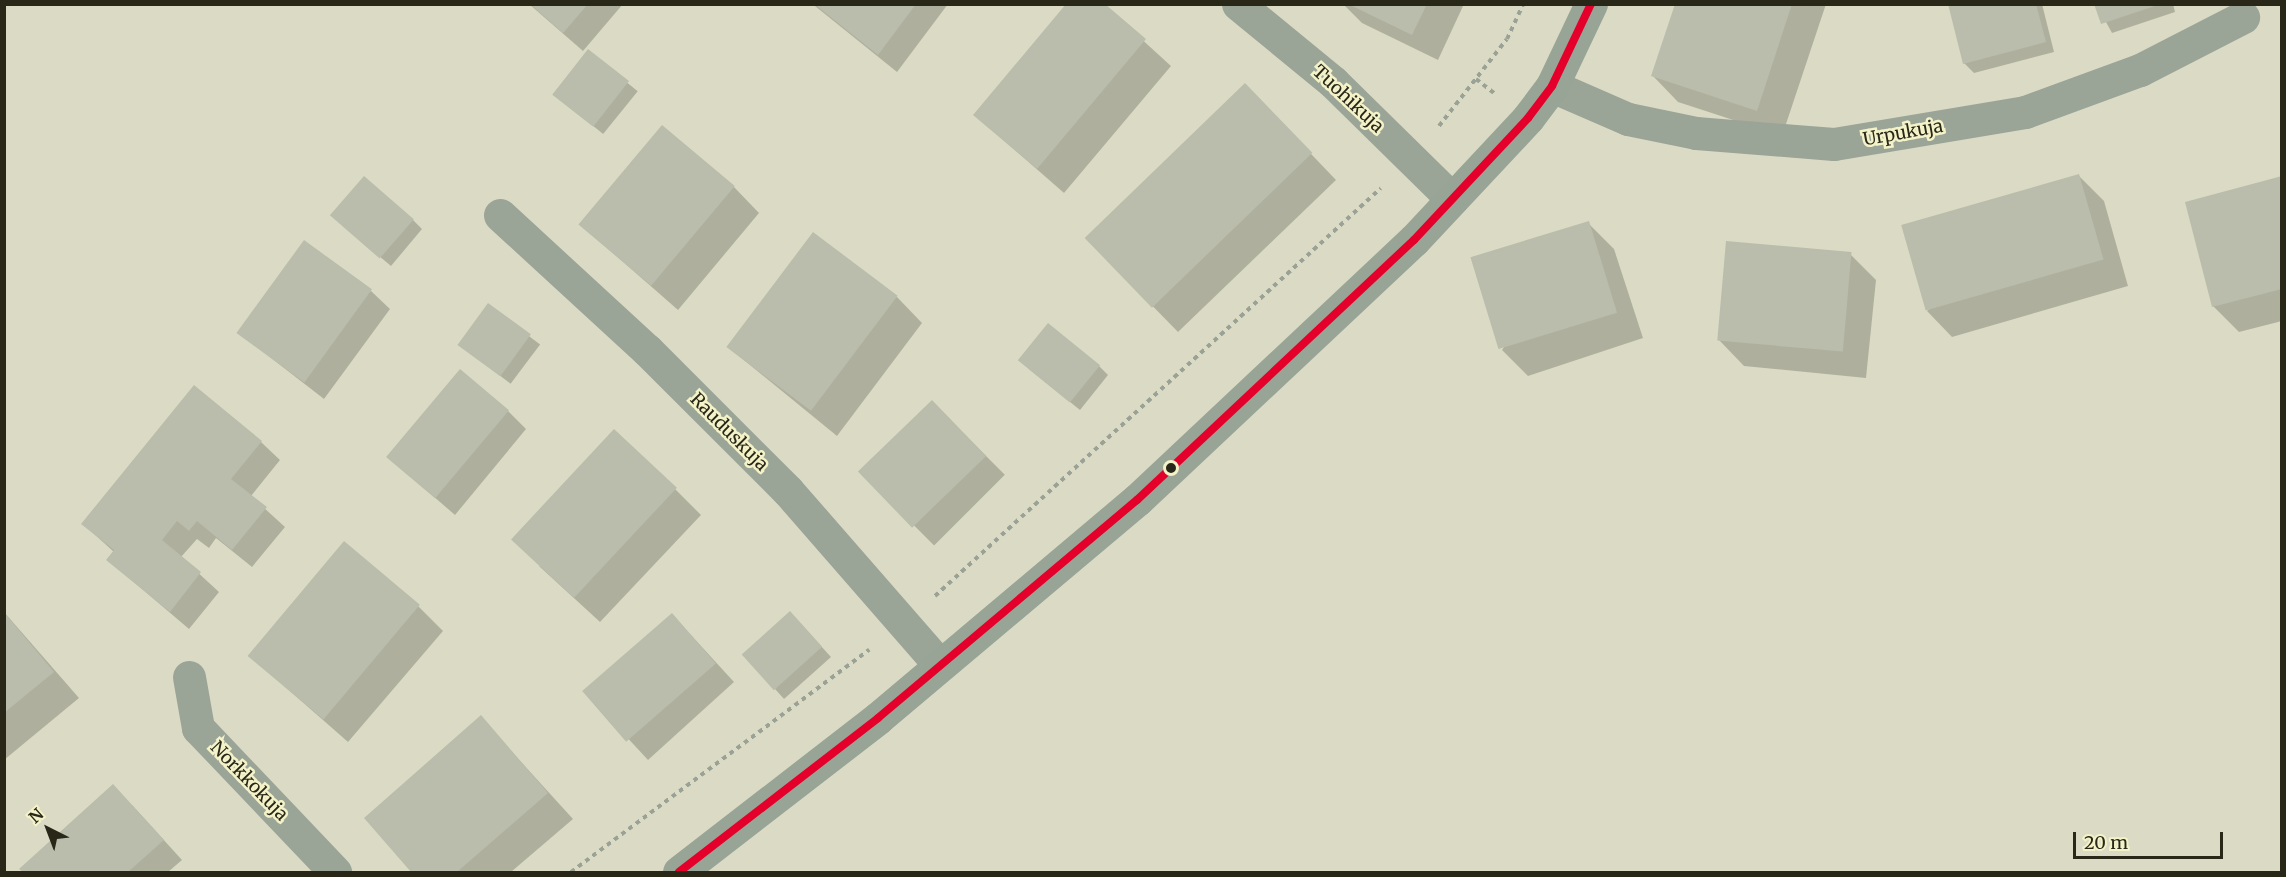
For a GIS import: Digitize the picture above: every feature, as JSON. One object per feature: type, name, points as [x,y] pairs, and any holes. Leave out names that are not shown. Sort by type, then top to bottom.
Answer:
[{"type":"street","name":"Tuohikuja","points":[[1238,4],[1333,82],[1452,199]]},
{"type":"street","points":[[679,873],[940,665],[1137,500],[1452,199],[1551,86],[1591,4]]},
{"type":"street","name":"Urpukuja","points":[[1551,86],[1628,119],[1696,133],[1834,144],[2025,112],[2140,70],[2243,17]]},
{"type":"street","name":"Rauduskuja","points":[[500,215],[763,466],[940,665]]},
{"type":"street","name":"Norkkokuja","points":[[189,677],[198,728],[335,873]]},
{"type":"path","points":[[571,873],[904,623],[1411,161],[1507,39],[1523,4]]},
{"type":"building","points":[[530,4],[588,4],[563,33]]},
{"type":"building","points":[[814,4],[916,4],[878,55]]},
{"type":"building","points":[[1066,4],[1105,4],[1146,39],[1037,169],[973,115]]},
{"type":"building","points":[[1348,4],[1427,4],[1412,35]]},
{"type":"building","points":[[1675,4],[1792,4],[1757,111],[1651,76]]},
{"type":"building","points":[[1948,4],[2036,4],[2046,42],[1963,64]]},
{"type":"building","points":[[2094,4],[2158,4],[2158,5],[2101,24]]},
{"type":"building","points":[[588,49],[629,81],[593,127],[552,95]]},
{"type":"building","points":[[1245,83],[1312,153],[1152,308],[1085,238]]},
{"type":"building","points":[[662,125],[735,186],[651,286],[578,225]]},
{"type":"building","points":[[2079,174],[2104,260],[1926,311],[1901,225]]},
{"type":"building","points":[[364,176],[414,219],[380,259],[330,215]]},
{"type":"building","points":[[2282,176],[2282,289],[2212,307],[2185,202]]},
{"type":"building","points":[[1589,221],[1617,313],[1498,349],[1470,257]]},
{"type":"building","points":[[813,232],[898,296],[811,411],[726,347]]},
{"type":"building","points":[[304,240],[372,289],[304,382],[236,333]]},
{"type":"building","points":[[1726,241],[1852,252],[1843,352],[1717,341]]},
{"type":"building","points":[[488,303],[531,334],[500,376],[457,345]]},
{"type":"building","points":[[1048,323],[1100,365],[1070,402],[1018,360]]},
{"type":"building","points":[[460,369],[509,410],[435,498],[386,457]]},
{"type":"building","points":[[194,385],[262,441],[231,479],[267,507],[232,550],[197,521],[189,531],[177,521],[162,540],[201,572],[170,612],[106,560],[114,550],[81,524]]},
{"type":"building","points":[[932,400],[986,456],[912,528],[858,472]]},
{"type":"building","points":[[614,429],[677,488],[574,598],[511,539]]},
{"type":"building","points":[[344,541],[420,605],[323,720],[248,656]]},
{"type":"building","points":[[790,611],[822,647],[774,690],[742,654]]},
{"type":"building","points":[[4,612],[54,672],[4,713]]},
{"type":"building","points":[[672,613],[716,664],[626,742],[582,691]]},
{"type":"building","points":[[481,715],[548,793],[457,872],[411,872],[364,818]]},
{"type":"building","points":[[113,784],[164,840],[128,872],[23,872],[19,869]]},
{"type":"transit line","points":[[679,872],[878,718],[1137,500],[1414,240],[1528,118],[1552,86],[1591,4]]}]
